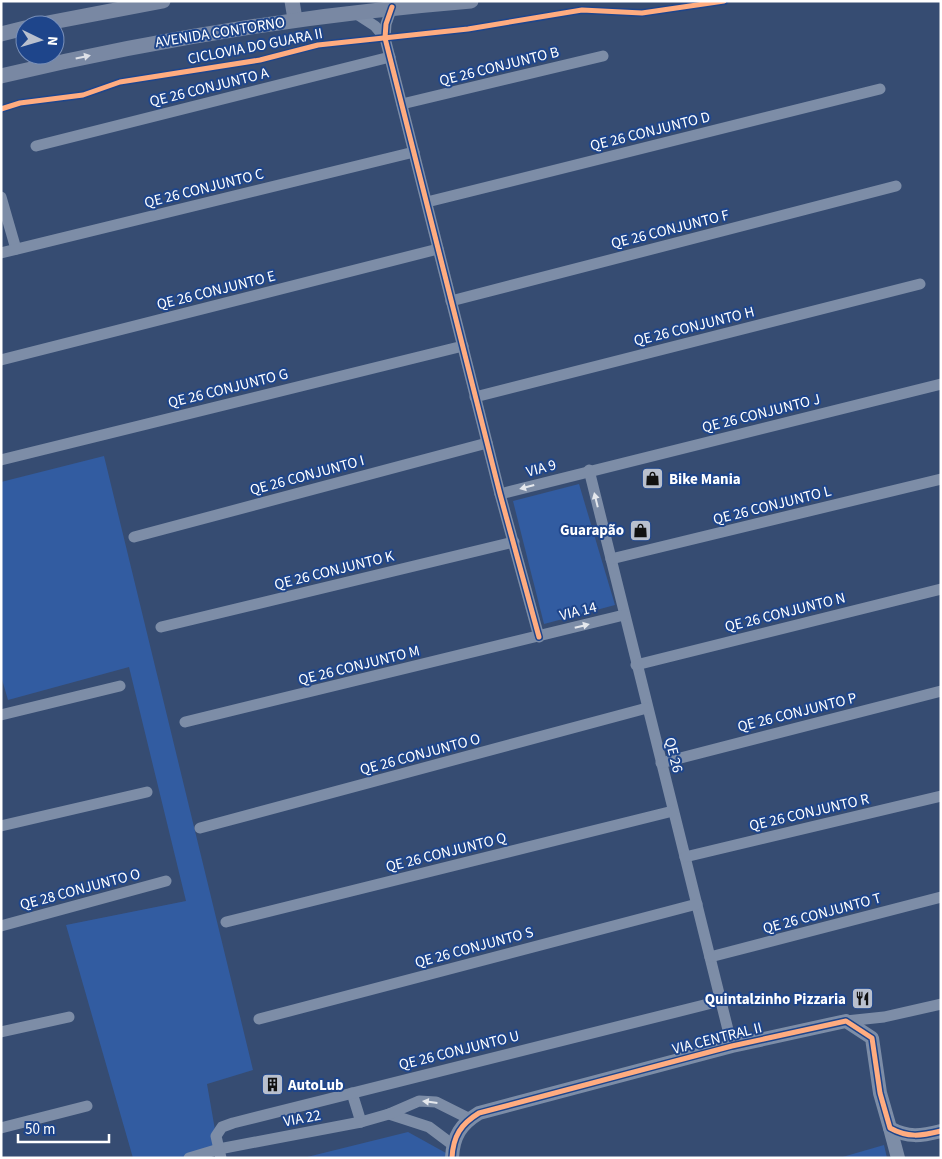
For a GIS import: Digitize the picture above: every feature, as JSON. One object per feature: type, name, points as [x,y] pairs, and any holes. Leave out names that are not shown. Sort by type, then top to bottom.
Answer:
[{"type":"main road","points":[[65,20],[163,1]]},
{"type":"main road","points":[[292,1],[295,19]]},
{"type":"main road","name":"AVENIDA CONTORNO","points":[[1,76],[145,44],[295,19],[392,7],[470,1]]},
{"type":"main road","points":[[1,34],[15,30]]},
{"type":"street","points":[[392,7],[386,24],[385,38],[475,397],[539,637]]},
{"type":"street","points":[[355,13],[375,26],[385,38]]},
{"type":"street","name":"QE 26 CONJUNTO B","points":[[402,104],[603,56]]},
{"type":"street","name":"QE 26 CONJUNTO A","points":[[36,146],[390,57]]},
{"type":"street","name":"QE 26 CONJUNTO D","points":[[427,202],[880,89]]},
{"type":"street","name":"QE 26 CONJUNTO C","points":[[1,253],[414,152]]},
{"type":"street","name":"QE 26 CONJUNTO F","points":[[451,301],[896,186]]},
{"type":"street","points":[[1,197],[16,249]]},
{"type":"street","name":"QE 26 CONJUNTO E","points":[[1,360],[438,249]]},
{"type":"street","name":"QE 26 CONJUNTO H","points":[[475,397],[920,284]]},
{"type":"street","name":"QE 26 CONJUNTO G","points":[[1,460],[463,346]]},
{"type":"street","name":"QE 26 CONJUNTO J","points":[[589,470],[941,384]]},
{"type":"street","name":"QE 26 CONJUNTO I","points":[[134,537],[487,443]]},
{"type":"street","name":"VIA 9","points":[[500,494],[589,470]]},
{"type":"street","name":"QE 26","points":[[589,470],[732,1046]]},
{"type":"street","name":"QE 26 CONJUNTO L","points":[[611,559],[941,479]]},
{"type":"street","name":"QE 26 CONJUNTO K","points":[[162,627],[514,542]]},
{"type":"street","name":"QE 26 CONJUNTO N","points":[[636,665],[941,589]]},
{"type":"street","name":"VIA 14","points":[[539,637],[624,615]]},
{"type":"street","name":"QE 26 CONJUNTO M","points":[[185,722],[539,637]]},
{"type":"street","points":[[1,714],[120,686]]},
{"type":"street","name":"QE 26 CONJUNTO P","points":[[661,763],[941,691]]},
{"type":"street","name":"QE 26 CONJUNTO O","points":[[200,828],[647,708]]},
{"type":"street","points":[[1,826],[148,792]]},
{"type":"street","name":"QE 26 CONJUNTO R","points":[[685,856],[941,796]]},
{"type":"street","name":"QE 26 CONJUNTO Q","points":[[226,922],[673,811]]},
{"type":"street","name":"QE 28 CONJUNTO O","points":[[1,926],[166,881]]},
{"type":"street","name":"QE 26 CONJUNTO T","points":[[710,957],[941,897]]},
{"type":"street","name":"QE 26 CONJUNTO S","points":[[259,1020],[697,904]]},
{"type":"street","name":"QE 26 CONJUNTO U","points":[[219,1150],[218,1131],[232,1123],[720,1000]]},
{"type":"street","points":[[846,1021],[884,1017],[941,1004]]},
{"type":"street","points":[[1,1032],[69,1017]]},
{"type":"street","points":[[884,1017],[872,1038],[880,1092],[898,1158]]},
{"type":"street","points":[[846,1021],[872,1038]]},
{"type":"street","name":"VIA CENTRAL II","points":[[452,1151],[458,1130],[479,1113],[732,1046],[846,1021]]},
{"type":"street","points":[[352,1093],[361,1122]]},
{"type":"street","name":"VIA 22","points":[[189,1158],[219,1150],[361,1122],[389,1114],[413,1103],[427,1102],[445,1106],[470,1119]]},
{"type":"street","points":[[1,1128],[87,1106]]},
{"type":"street","points":[[389,1114],[429,1127],[452,1151]]},
{"type":"street","points":[[890,1128],[902,1135],[912,1137],[941,1132]]},
{"type":"shaded area","points":[[104,456],[253,1070],[207,1084],[218,1147],[184,1158],[133,1158],[66,925],[186,901],[129,667],[8,700],[1,676],[1,482]]},
{"type":"shaded area","points":[[579,484],[615,605],[544,624],[513,501]]},
{"type":"shaded area","points":[[408,1132],[446,1153],[447,1158],[303,1158]]},
{"type":"shaded area","points":[[884,1145],[887,1158],[839,1158]]},
{"type":"cycle path","name":"CICLOVIA DO GUARA II","points":[[1,109],[20,103],[83,95],[120,82],[260,60],[318,45],[468,29],[582,10],[642,13],[724,1]]},
{"type":"cycle path","points":[[392,7],[386,24],[385,38],[500,494],[539,637]]},
{"type":"cycle path","points":[[452,1158],[454,1143],[459,1131],[479,1113],[732,1046],[846,1021],[872,1038],[880,1093],[890,1128],[909,1135],[941,1131]]},
{"type":"place","name":"Bike Mania","points":[[653,479]]},
{"type":"place","name":"Guarapão","points":[[640,530]]},
{"type":"place","name":"Quintalzinho Pizzaria","points":[[862,999]]},
{"type":"place","name":"AutoLub","points":[[272,1085]]}]
